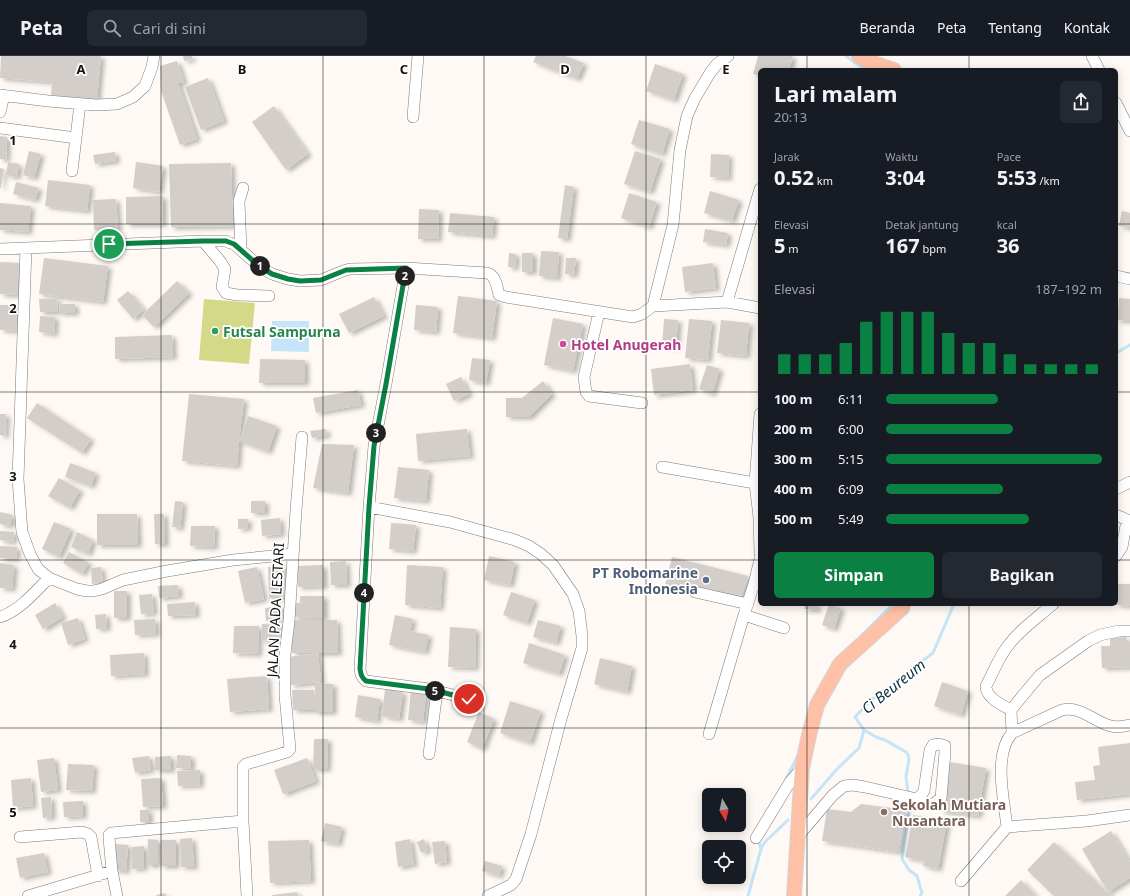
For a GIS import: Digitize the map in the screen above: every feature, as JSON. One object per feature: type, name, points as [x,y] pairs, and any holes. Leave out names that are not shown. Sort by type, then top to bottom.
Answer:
[{"type":"main road","points":[[859,56],[867,61],[888,68]]},
{"type":"main road","points":[[794,896],[802,768],[817,705],[840,664],[900,606]]},
{"type":"street","points":[[0,112],[2,95],[80,104],[117,104],[133,97],[146,86],[154,56]]},
{"type":"street","points":[[413,117],[418,56]]},
{"type":"street","points":[[653,306],[672,225],[680,150],[688,116],[695,98],[710,73],[717,64],[728,56]]},
{"type":"street","points":[[1092,56],[1098,68]]},
{"type":"street","points":[[72,171],[80,104]]},
{"type":"street","points":[[1118,107],[1130,131]]},
{"type":"street","points":[[0,128],[76,138]]},
{"type":"street","points":[[241,250],[239,201],[243,188]]},
{"type":"street","points":[[727,302],[758,196]]},
{"type":"street","points":[[203,241],[225,269],[222,287],[226,293],[237,295],[269,296]]},
{"type":"street","points":[[0,249],[226,241],[234,244],[259,266],[272,274],[300,281],[321,280],[346,270],[406,268],[487,273],[491,274],[494,278],[499,294],[506,297],[633,317],[642,314],[653,306],[727,302],[758,308]]},
{"type":"street","points":[[26,248],[18,479],[22,532],[30,554],[38,569],[48,578],[76,589],[92,591],[102,589],[123,580],[167,571],[233,560],[293,554]]},
{"type":"street","points":[[406,268],[374,446],[360,669],[362,678],[366,681],[429,689],[469,699]]},
{"type":"street","points":[[1118,277],[1130,280]]},
{"type":"street","points":[[599,312],[584,377],[586,392],[589,396],[642,403]]},
{"type":"street","name":"JALAN PADA LESTARI","points":[[246,896],[243,821],[243,766],[287,752],[290,749],[285,695],[285,654],[289,621],[302,437]]},
{"type":"street","points":[[758,442],[755,483],[758,508]]},
{"type":"street","points":[[662,467],[755,483]]},
{"type":"street","points":[[1118,488],[1130,482]]},
{"type":"street","points":[[369,507],[450,522],[515,540],[529,546],[553,565],[573,594],[579,611],[582,648],[561,719],[531,834],[516,879],[511,885],[488,896]]},
{"type":"street","points":[[1118,516],[1129,520],[1122,547],[1118,553]]},
{"type":"street","points":[[709,734],[758,566]]},
{"type":"street","points":[[0,617],[14,610],[48,578]]},
{"type":"street","points":[[696,592],[748,604]]},
{"type":"street","points":[[1011,710],[997,702],[988,694],[986,691],[986,686],[1007,647],[1019,633],[1051,606]]},
{"type":"street","points":[[744,615],[784,628]]},
{"type":"street","points":[[1012,733],[1011,710],[1040,675],[1088,641],[1100,635],[1119,631],[1130,631]]},
{"type":"street","points":[[429,754],[437,691]]},
{"type":"street","points":[[1007,827],[1001,765],[1003,749],[1012,733],[1062,710],[1070,709],[1076,710],[1110,726],[1116,727],[1130,725]]},
{"type":"street","points":[[798,834],[833,795],[844,786],[852,785],[865,787],[917,799],[932,805],[941,798],[946,752],[945,746],[942,744],[933,744],[930,750],[924,791],[917,799]]},
{"type":"street","points":[[756,838],[790,782],[802,768]]},
{"type":"street","points":[[961,881],[1007,827],[1087,821],[1130,815]]},
{"type":"street","points":[[111,896],[106,873],[109,835],[111,833],[243,821]]},
{"type":"street","points":[[20,837],[82,832],[88,834],[91,837],[117,896]]},
{"type":"street","points":[[28,896],[106,873]]},
{"type":"green space","points":[[204,299],[255,303],[249,364],[199,360]]},
{"type":"water","points":[[272,321],[309,321],[309,352],[271,351]]},
{"type":"building","points":[[1,56],[101,56],[97,99],[51,95],[52,82],[0,78]]},
{"type":"building","points":[[183,56],[192,56],[192,59],[184,61]]},
{"type":"building","points":[[536,56],[565,56],[584,63],[577,79],[533,62]]},
{"type":"building","points":[[758,56],[793,56],[790,68],[758,68],[758,75],[753,74]]},
{"type":"building","points":[[177,61],[184,82],[178,83],[197,139],[180,145],[161,91],[160,66]]},
{"type":"building","points":[[655,64],[683,74],[674,100],[646,91]]},
{"type":"building","points":[[208,78],[224,121],[201,130],[185,87]]},
{"type":"building","points":[[274,106],[308,154],[286,170],[252,122]]},
{"type":"building","points":[[639,120],[670,129],[662,154],[631,144]]},
{"type":"building","points":[[0,136],[7,137],[6,160],[0,159]]},
{"type":"building","points":[[29,151],[41,154],[34,178],[23,175]]},
{"type":"building","points":[[635,151],[661,159],[650,192],[624,184]]},
{"type":"building","points":[[115,152],[116,161],[95,164],[93,155]]},
{"type":"building","points":[[711,154],[729,155],[728,178],[710,177]]},
{"type":"building","points":[[8,162],[19,164],[17,177],[6,175]]},
{"type":"building","points":[[136,162],[163,166],[159,192],[133,188]]},
{"type":"building","points":[[231,163],[233,226],[171,227],[169,164]]},
{"type":"building","points":[[0,168],[4,169],[1,188],[0,188]]},
{"type":"building","points":[[48,180],[90,185],[87,211],[45,206]]},
{"type":"building","points":[[16,182],[39,188],[35,200],[13,194]]},
{"type":"building","points":[[565,185],[574,187],[567,239],[558,238]]},
{"type":"building","points":[[710,191],[739,200],[732,221],[704,213]]},
{"type":"building","points":[[629,193],[657,202],[649,227],[621,218]]},
{"type":"building","points":[[163,196],[163,224],[126,224],[126,197]]},
{"type":"building","points":[[116,199],[118,228],[94,230],[93,200]]},
{"type":"building","points":[[0,203],[31,206],[28,232],[0,230]]},
{"type":"building","points":[[419,209],[439,210],[438,239],[418,239]]},
{"type":"building","points":[[1122,211],[1130,213],[1130,228],[1119,226]]},
{"type":"building","points":[[450,213],[494,217],[492,236],[448,232]]},
{"type":"building","points":[[705,229],[728,233],[726,245],[703,242]]},
{"type":"building","points":[[541,251],[559,252],[557,278],[539,276]]},
{"type":"building","points":[[509,253],[516,254],[515,268],[508,267]]},
{"type":"building","points":[[522,253],[533,253],[533,272],[522,272]]},
{"type":"building","points":[[44,258],[108,266],[103,302],[39,294]]},
{"type":"building","points":[[566,258],[576,258],[574,275],[565,274]]},
{"type":"building","points":[[0,262],[19,263],[17,295],[0,294]]},
{"type":"building","points":[[713,263],[716,288],[685,292],[682,267]]},
{"type":"building","points":[[177,281],[189,293],[154,327],[142,315]]},
{"type":"building","points":[[128,291],[144,310],[133,319],[117,300]]},
{"type":"building","points":[[458,296],[497,301],[492,338],[453,333]]},
{"type":"building","points":[[374,297],[384,316],[349,333],[339,314]]},
{"type":"building","points":[[1119,298],[1130,299],[1130,321],[1118,320]]},
{"type":"building","points":[[39,299],[57,299],[58,312],[40,312]]},
{"type":"building","points":[[60,304],[75,304],[75,313],[59,313]]},
{"type":"building","points":[[0,305],[17,305],[16,331],[0,330]]},
{"type":"building","points":[[416,305],[438,307],[436,332],[414,330]]},
{"type":"building","points":[[40,316],[55,317],[54,334],[39,332]]},
{"type":"building","name":"Hotel Anugerah","points":[[553,318],[583,324],[573,371],[544,365]]},
{"type":"building","points":[[664,319],[678,320],[676,347],[662,346]]},
{"type":"building","points":[[689,319],[712,321],[708,360],[685,358]]},
{"type":"building","points":[[721,320],[749,323],[746,356],[717,353]]},
{"type":"building","points":[[172,335],[173,357],[115,359],[115,337]]},
{"type":"building","points":[[472,358],[490,360],[486,383],[469,380]]},
{"type":"building","points":[[260,359],[305,360],[305,383],[259,383]]},
{"type":"building","points":[[690,364],[693,390],[654,395],[651,369]]},
{"type":"building","points":[[707,365],[720,369],[712,394],[699,389]]},
{"type":"building","points":[[461,377],[469,394],[454,401],[446,384]]},
{"type":"building","points":[[543,381],[552,394],[529,417],[506,417],[506,398],[522,398]]},
{"type":"building","points":[[358,390],[361,405],[316,413],[313,398]]},
{"type":"building","points":[[189,394],[244,399],[237,466],[182,461]]},
{"type":"building","points":[[37,403],[91,439],[82,453],[27,418]]},
{"type":"building","points":[[0,414],[6,414],[5,436],[0,435]]},
{"type":"building","points":[[248,416],[277,426],[268,452],[239,441]]},
{"type":"building","points":[[326,429],[327,435],[312,438],[310,431]]},
{"type":"building","points":[[467,429],[470,456],[418,461],[416,434]]},
{"type":"building","points":[[322,444],[354,445],[348,493],[313,488]]},
{"type":"building","points":[[70,463],[96,473],[91,486],[65,477]]},
{"type":"building","points":[[398,467],[429,470],[426,501],[394,498]]},
{"type":"building","points":[[59,478],[80,490],[70,508],[48,496]]},
{"type":"building","points":[[175,501],[183,502],[180,528],[172,527]]},
{"type":"building","points":[[251,501],[265,501],[265,513],[251,513]]},
{"type":"building","points":[[0,512],[13,515],[10,526],[0,524]]},
{"type":"building","points":[[97,514],[137,514],[138,545],[97,545]]},
{"type":"building","points":[[154,514],[164,514],[165,544],[155,544]]},
{"type":"building","points":[[280,518],[281,534],[262,536],[261,520]]},
{"type":"building","points":[[238,519],[248,519],[248,528],[238,529]]},
{"type":"building","points":[[54,522],[71,529],[59,557],[42,549]]},
{"type":"building","points":[[391,523],[416,525],[413,551],[389,549]]},
{"type":"building","points":[[191,526],[215,526],[214,547],[190,546]]},
{"type":"building","points":[[0,531],[14,532],[13,542],[0,540]]},
{"type":"building","points":[[77,532],[93,540],[88,554],[71,547]]},
{"type":"building","points":[[0,546],[17,547],[16,559],[0,558]]},
{"type":"building","points":[[69,552],[89,563],[82,574],[63,563]]},
{"type":"building","points":[[489,556],[515,562],[510,585],[484,580]]},
{"type":"building","name":"PT Robomarine Indonesia","points":[[672,557],[748,576],[741,599],[665,585]]},
{"type":"building","points":[[346,561],[347,585],[331,585],[330,562]]},
{"type":"building","points":[[0,563],[14,565],[12,589],[0,588]]},
{"type":"building","points":[[323,565],[324,586],[298,587],[298,566]]},
{"type":"building","points":[[407,565],[443,567],[440,608],[405,605]]},
{"type":"building","points":[[284,566],[285,598],[269,598],[268,567]]},
{"type":"building","points":[[101,567],[103,583],[92,584],[91,568]]},
{"type":"building","points":[[257,567],[264,599],[245,603],[238,571]]},
{"type":"building","points":[[1118,584],[1130,584],[1130,606],[1118,605]]},
{"type":"building","points":[[178,585],[179,596],[159,598],[158,586]]},
{"type":"building","points":[[114,591],[127,591],[127,618],[114,618]]},
{"type":"building","points":[[511,592],[535,600],[527,623],[503,615]]},
{"type":"building","points":[[152,594],[154,613],[141,614],[139,595]]},
{"type":"building","points":[[300,596],[324,596],[324,618],[293,617],[293,603],[300,603]]},
{"type":"building","points":[[195,602],[196,615],[168,616],[167,604]]},
{"type":"building","points":[[55,603],[63,617],[43,629],[35,615]]},
{"type":"building","points":[[282,606],[284,618],[266,621],[265,608]]},
{"type":"building","points":[[805,606],[817,606],[817,610],[804,609]]},
{"type":"building","points":[[828,606],[841,608],[834,629],[822,625]]},
{"type":"building","points":[[106,614],[107,628],[96,629],[95,615]]},
{"type":"building","points":[[395,615],[413,619],[410,631],[429,635],[425,652],[389,645]]},
{"type":"building","points":[[78,618],[85,639],[68,645],[61,623]]},
{"type":"building","points":[[155,619],[156,634],[135,635],[134,620]]},
{"type":"building","points":[[292,620],[337,620],[338,653],[292,653]]},
{"type":"building","points":[[538,620],[561,626],[556,643],[533,637]]},
{"type":"building","points":[[262,624],[286,625],[286,641],[261,640]]},
{"type":"building","points":[[234,626],[259,626],[258,654],[233,653]]},
{"type":"building","points":[[450,627],[476,629],[475,668],[448,667]]},
{"type":"building","points":[[1126,637],[1127,643],[1130,643],[1130,667],[1102,668],[1101,646],[1110,646],[1110,638]]},
{"type":"building","points":[[529,643],[565,655],[559,674],[523,663]]},
{"type":"building","points":[[144,653],[145,674],[111,676],[110,655]]},
{"type":"building","points":[[318,653],[321,682],[291,685],[288,657]]},
{"type":"building","points":[[600,658],[632,666],[627,692],[594,684]]},
{"type":"building","points":[[267,676],[269,709],[230,712],[227,679]]},
{"type":"building","points":[[942,682],[968,691],[961,715],[934,706]]},
{"type":"building","points":[[315,683],[333,684],[333,712],[293,710],[292,690],[314,690],[315,700]]},
{"type":"building","points":[[385,689],[403,692],[399,719],[382,716]]},
{"type":"building","points":[[411,690],[426,692],[423,722],[408,720]]},
{"type":"building","points":[[358,695],[380,699],[377,721],[355,717]]},
{"type":"building","points":[[510,701],[541,711],[530,743],[500,733]]},
{"type":"building","points":[[479,712],[494,719],[482,749],[467,742]]},
{"type":"building","points":[[314,739],[328,739],[327,769],[313,769]]},
{"type":"building","points":[[1130,743],[1130,794],[1077,800],[1075,782],[1095,780],[1093,766],[1100,765],[1098,747]]},
{"type":"building","points":[[177,755],[191,756],[191,769],[176,768]]},
{"type":"building","points":[[149,756],[151,770],[135,773],[132,758]]},
{"type":"building","points":[[171,756],[171,770],[155,770],[155,757]]},
{"type":"building","points":[[54,758],[58,790],[41,792],[37,760]]},
{"type":"building","points":[[307,758],[316,781],[283,794],[274,770]]},
{"type":"building","points":[[949,762],[986,768],[978,816],[941,811]]},
{"type":"building","points":[[68,764],[94,765],[92,791],[66,790]]},
{"type":"building","points":[[200,770],[200,785],[178,786],[177,771]]},
{"type":"building","points":[[31,778],[33,806],[13,808],[11,780]]},
{"type":"building","points":[[161,778],[163,806],[143,807],[141,779]]},
{"type":"building","points":[[51,797],[52,817],[43,818],[41,798]]},
{"type":"building","points":[[83,801],[83,816],[64,817],[63,802]]},
{"type":"building","name":"Sekolah Mutiara Nusantara","points":[[861,804],[906,810],[899,852],[822,841],[827,809],[851,812]]},
{"type":"building","points":[[140,810],[149,810],[149,822],[140,822]]},
{"type":"building","points":[[913,815],[947,821],[938,869],[923,866],[924,861],[905,857]]},
{"type":"building","points":[[325,823],[342,827],[338,844],[321,841]]},
{"type":"building","points":[[1111,831],[1130,862],[1130,878],[1108,892],[1082,849]]},
{"type":"building","points":[[192,838],[194,867],[181,867],[180,839]]},
{"type":"building","points":[[148,839],[158,840],[157,865],[147,865]]},
{"type":"building","points":[[410,839],[414,864],[398,867],[395,842]]},
{"type":"building","points":[[424,839],[428,850],[421,853],[417,842]]},
{"type":"building","points":[[161,840],[176,840],[176,866],[161,866]]},
{"type":"building","points":[[309,840],[311,881],[270,883],[268,841]]},
{"type":"building","points":[[445,841],[447,862],[435,864],[432,842]]},
{"type":"building","points":[[1054,842],[1111,896],[1054,896],[1027,870]]},
{"type":"building","points":[[116,844],[128,845],[126,871],[114,870]]},
{"type":"building","points":[[144,846],[144,868],[132,869],[132,847]]},
{"type":"building","points":[[44,853],[48,872],[20,878],[16,858]]},
{"type":"building","points":[[485,861],[502,866],[499,876],[482,871]]},
{"type":"building","points":[[1021,880],[1036,896],[1005,896]]},
{"type":"building","points":[[297,892],[298,896],[272,896],[272,895]]},
{"type":"building","points":[[165,893],[166,896],[156,896],[156,895]]},
{"type":"waterway","points":[[846,56],[865,68]]},
{"type":"waterway","name":"Ci Beureum","points":[[1118,352],[1130,345]]},
{"type":"waterway","points":[[860,637],[891,606]]},
{"type":"waterway","name":"Ci Beureum","points":[[811,799],[837,769],[859,748],[864,730],[855,717],[870,701],[933,653],[953,606]]},
{"type":"waterway","points":[[864,730],[885,740],[906,752],[908,755],[909,759],[906,777],[910,806],[902,859],[909,870],[917,876],[922,893],[920,896]]},
{"type":"waterway","points":[[786,779],[799,753]]},
{"type":"waterway","points":[[748,896],[764,843],[788,820]]},
{"type":"waterway","points":[[758,839],[761,849]]},
{"type":"place","name":"Futsal Sampurna","points":[[215,331]]},
{"type":"place","name":"Hotel Anugerah","points":[[563,344]]},
{"type":"place","name":"PT Robomarine Indonesia","points":[[706,580]]},
{"type":"place","name":"Sekolah Mutiara Nusantara","points":[[884,812]]},
{"type":"route","points":[[109,244],[226,241],[234,244],[259,266],[272,274],[300,281],[321,280],[350,269],[406,268],[371,469],[360,669],[362,678],[366,681],[429,689],[469,699]]}]
